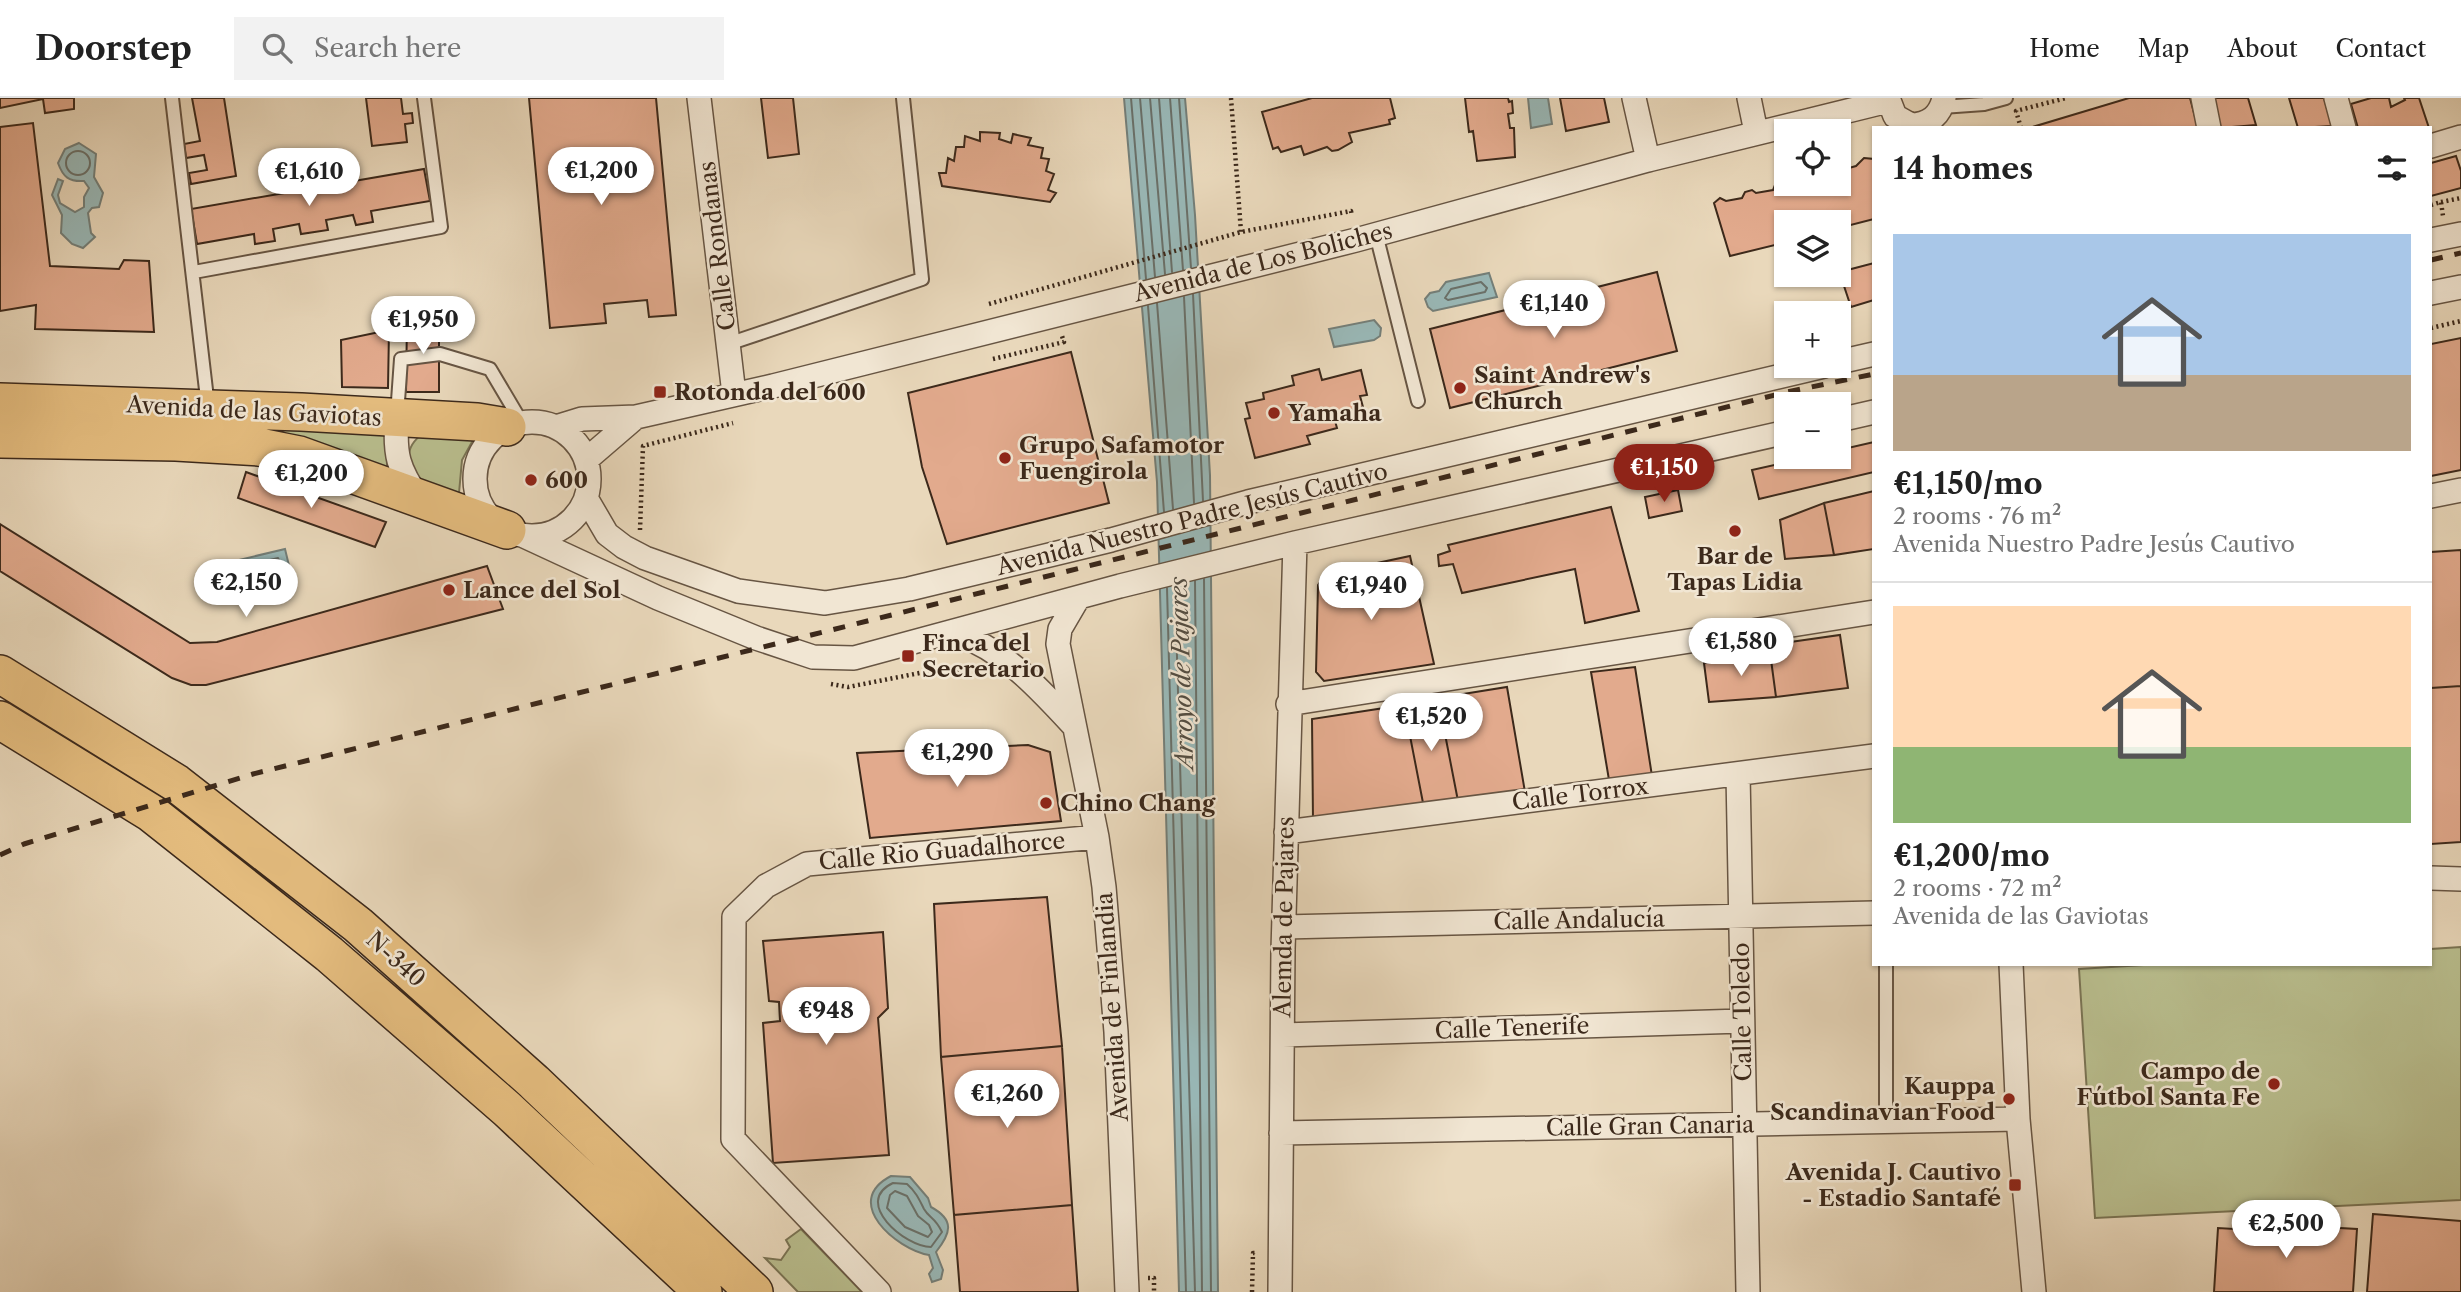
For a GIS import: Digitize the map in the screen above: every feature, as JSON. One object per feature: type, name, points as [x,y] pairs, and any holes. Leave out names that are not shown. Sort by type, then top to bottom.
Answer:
[{"type":"main road","name":"Avenida de las Gaviotas","points":[[0,402],[208,408],[514,425]]},
{"type":"main road","name":"Avenida de las Gaviotas","points":[[0,439],[176,442],[259,447],[299,456],[514,533]]},
{"type":"main road","name":"N-340","points":[[0,674],[176,783],[358,925],[534,1082],[754,1292]]},
{"type":"main road","name":"N-340","points":[[0,720],[151,813],[329,954],[506,1109],[703,1292]]},
{"type":"street","name":"Calle Rondanas","points":[[699,98],[734,394]]},
{"type":"street","points":[[1634,98],[1648,160]]},
{"type":"street","points":[[1749,98],[1756,132]]},
{"type":"street","points":[[2203,98],[2209,126]]},
{"type":"street","points":[[2336,98],[2343,126]]},
{"type":"street","points":[[1888,99],[1895,116],[1911,125],[1920,126],[1933,119],[1943,102]]},
{"type":"street","name":"Avenida de Los Boliches","points":[[556,427],[582,419],[636,417],[734,394],[1366,237],[1648,160],[1888,99]]},
{"type":"street","points":[[2432,146],[2461,136]]},
{"type":"street","points":[[2432,240],[2461,234]]},
{"type":"street","points":[[2432,293],[2461,287]]},
{"type":"street","points":[[1851,359],[1872,354]]},
{"type":"street","name":"Avenida Nuestro Padre Jesús Cautivo","points":[[586,498],[607,534],[645,558],[738,591],[825,603],[909,589],[1111,540],[1248,502],[1774,378]]},
{"type":"street","points":[[1851,417],[1872,412]]},
{"type":"street","name":"Avenida de Los Boliches","points":[[586,460],[636,417]]},
{"type":"street","points":[[397,418],[397,461],[419,499]]},
{"type":"street","points":[[540,422],[556,427],[579,447],[586,460],[589,480],[586,498],[567,524],[553,532],[537,536],[514,533],[494,522],[482,506],[476,489],[475,471],[486,445],[514,425],[540,422]]},
{"type":"street","name":"Avenida Nuestro Padre Jesús Cautivo","points":[[514,533],[670,603],[756,638],[813,657],[854,658],[1253,553],[1774,435]]},
{"type":"street","points":[[2432,496],[2461,490]]},
{"type":"street","name":"Alemda de Pajares","points":[[1280,1292],[1288,704],[1295,543]]},
{"type":"street","name":"Avenida de Finlandia","points":[[1077,600],[1063,622],[1058,644],[1072,724],[1097,837],[1104,887],[1116,1032],[1127,1292]]},
{"type":"street","points":[[1288,704],[1872,612]]},
{"type":"street","name":"Avenida de Finlandia","points":[[954,632],[982,642],[1003,657],[1039,687],[1072,724]]},
{"type":"street","name":"Calle Torrox","points":[[1286,832],[1872,756]]},
{"type":"street","name":"Calle Toledo","points":[[1738,774],[1748,1292]]},
{"type":"street","name":"Calle Rio Guadalhorce","points":[[880,1292],[733,1139],[734,917],[766,886],[807,864],[1097,837]]},
{"type":"street","points":[[2432,878],[2461,879]]},
{"type":"street","name":"Calle Andalucía","points":[[1284,927],[1872,913]]},
{"type":"street","points":[[2011,966],[2018,1119],[2034,1292]]},
{"type":"street","name":"Calle Tenerife","points":[[1283,1035],[1742,1021]]},
{"type":"street","name":"Calle Gran Canaria","points":[[1281,1133],[1886,1119],[2018,1119]]},
{"type":"lane","points":[[172,98],[208,408]]},
{"type":"lane","points":[[194,272],[441,227],[424,98]]},
{"type":"lane","points":[[728,344],[922,279],[904,98]]},
{"type":"lane","points":[[1943,102],[1984,104],[2006,98]]},
{"type":"lane","points":[[1366,237],[1418,401]]},
{"type":"lane","points":[[397,418],[401,359],[440,355],[490,369],[514,425]]},
{"type":"lane","points":[[1886,966],[1886,1119]]},
{"type":"path","points":[[1231,98],[1241,232]]},
{"type":"path","points":[[2020,126],[2016,111],[2066,98]]},
{"type":"path","points":[[2441,202],[2461,198]]},
{"type":"path","points":[[1105,270],[1241,232],[1351,211],[1366,237]]},
{"type":"path","points":[[982,361],[1064,342],[1056,314]]},
{"type":"path","points":[[2432,328],[2461,321]]},
{"type":"path","points":[[640,534],[643,446],[742,420]]},
{"type":"path","points":[[1154,1278],[1154,1292]]},
{"type":"green space","points":[[0,420],[308,427],[386,433],[387,465],[393,481],[0,428]]},
{"type":"green space","points":[[424,433],[477,433],[462,460],[459,493],[426,483],[413,472],[408,458],[412,445]]},
{"type":"green space","name":"Campo de Fútbol Santa Fe","points":[[2461,947],[2461,1200],[2095,1218],[2079,969],[2128,966],[2432,966],[2432,949]]},
{"type":"green space","points":[[801,1229],[862,1292],[798,1292],[765,1258],[781,1260],[790,1247],[786,1240]]},
{"type":"water","name":"Arroyo de Pajares","points":[[1124,98],[1185,98],[1195,215],[1210,475],[1218,1292],[1179,1292],[1157,482]]},
{"type":"water","points":[[1528,98],[1548,98],[1552,124],[1531,128]]},
{"type":"water","points":[[79,143],[96,154],[94,177],[103,193],[99,207],[92,208],[88,213],[91,233],[95,237],[83,248],[72,244],[61,233],[62,215],[52,195],[58,179],[63,181],[58,195],[60,203],[75,212],[84,207],[84,197],[89,188],[84,181],[67,178],[58,163],[65,149]]},
{"type":"water","points":[[1489,273],[1497,297],[1433,311],[1428,307],[1425,299],[1430,293],[1439,291],[1446,282]]},
{"type":"water","points":[[1374,320],[1381,328],[1380,336],[1374,340],[1334,347],[1329,329]]},
{"type":"water","points":[[285,549],[292,578],[231,593],[222,564]]},
{"type":"water","points":[[891,1176],[910,1177],[928,1198],[931,1207],[947,1222],[945,1239],[936,1252],[943,1270],[941,1279],[932,1282],[929,1274],[933,1268],[929,1255],[902,1244],[889,1234],[872,1211],[871,1198],[877,1187]]},
{"type":"building","points":[[0,98],[74,98],[74,109],[45,113],[43,99],[0,108]]},
{"type":"building","points":[[192,98],[224,98],[236,176],[191,184],[189,173],[207,170],[204,155],[186,158],[184,144],[200,141]]},
{"type":"building","points":[[366,98],[401,98],[403,114],[412,113],[413,123],[405,124],[407,142],[372,146]]},
{"type":"building","points":[[529,98],[656,98],[676,315],[649,317],[647,300],[604,304],[606,323],[550,328]]},
{"type":"building","points":[[761,98],[793,98],[799,154],[768,158]]},
{"type":"building","points":[[1312,98],[1390,98],[1395,118],[1389,120],[1390,124],[1349,133],[1352,142],[1338,150],[1332,151],[1327,147],[1304,155],[1301,146],[1281,152],[1278,147],[1273,149],[1262,112]]},
{"type":"building","points":[[1465,98],[1508,98],[1509,102],[1512,101],[1513,113],[1508,114],[1510,128],[1514,128],[1515,157],[1477,161],[1473,131],[1469,132]]},
{"type":"building","points":[[1560,98],[1604,98],[1609,122],[1566,131]]},
{"type":"building","points":[[2129,98],[2190,98],[2197,126],[2036,126]]},
{"type":"building","points":[[2214,98],[2248,98],[2256,125],[2220,126]]},
{"type":"building","points":[[2289,98],[2324,98],[2332,126],[2297,126]]},
{"type":"building","points":[[2371,98],[2389,98],[2391,107],[2405,100],[2404,98],[2419,98],[2428,126],[2357,126],[2351,104]]},
{"type":"building","points":[[33,123],[50,266],[119,269],[124,260],[149,261],[154,332],[35,329],[36,305],[0,311],[0,127]]},
{"type":"building","points":[[980,132],[1000,133],[999,139],[1011,143],[1013,134],[1031,138],[1028,145],[1043,148],[1041,158],[1049,159],[1046,171],[1054,174],[1048,190],[1056,193],[1050,202],[942,186],[939,173],[946,173],[948,158],[954,161],[956,147],[964,147],[965,136],[980,141]]},
{"type":"building","points":[[2456,156],[2461,171],[2461,188],[2432,196],[2432,163]]},
{"type":"building","points":[[1864,158],[1872,159],[1872,220],[1851,225],[1851,210],[1774,210],[1774,245],[1730,256],[1714,203],[1720,198],[1726,201],[1742,198],[1745,192],[1752,190],[1756,193],[1774,188],[1774,196],[1851,196],[1851,167]]},
{"type":"building","points":[[424,169],[430,201],[371,211],[373,222],[356,225],[353,215],[326,220],[328,230],[301,234],[299,224],[273,229],[275,241],[255,244],[254,234],[197,244],[191,209]]},
{"type":"building","points":[[1872,264],[1872,301],[1851,307],[1844,287],[1851,287],[1851,269]]},
{"type":"building","points":[[1657,272],[1677,351],[1450,408],[1430,329]]},
{"type":"building","points":[[407,319],[439,321],[439,392],[406,392]]},
{"type":"building","points":[[389,330],[388,388],[342,387],[341,340]]},
{"type":"building","points":[[2461,338],[2461,470],[2432,476],[2432,344]]},
{"type":"building","points":[[1071,352],[1109,503],[947,544],[922,467],[908,393]]},
{"type":"building","points":[[1319,369],[1322,380],[1361,370],[1367,395],[1360,396],[1363,407],[1333,414],[1337,428],[1307,436],[1310,444],[1255,458],[1245,419],[1250,418],[1246,403],[1264,399],[1263,393],[1294,385],[1292,376]]},
{"type":"building","points":[[1872,442],[1872,472],[1759,499],[1752,470],[1774,465],[1774,469],[1851,469],[1851,447]]},
{"type":"building","points":[[246,472],[386,522],[375,547],[238,498]]},
{"type":"building","points":[[1678,490],[1682,511],[1649,518],[1645,497]]},
{"type":"building","points":[[1872,491],[1872,549],[1834,555],[1824,503]]},
{"type":"building","points":[[1824,503],[1834,555],[1785,559],[1780,520]]},
{"type":"building","points":[[1611,507],[1639,611],[1585,623],[1575,569],[1462,593],[1453,564],[1439,566],[1438,555],[1450,551],[1448,545]]},
{"type":"building","name":"Lance del Sol","points":[[0,524],[190,643],[217,642],[487,566],[503,609],[206,685],[191,685],[172,678],[0,571]]},
{"type":"building","points":[[2461,550],[2461,686],[2432,688],[2432,552]]},
{"type":"building","points":[[1410,556],[1434,664],[1324,681],[1316,672],[1318,585],[1326,574]]},
{"type":"building","points":[[1840,635],[1848,688],[1776,697],[1769,645]]},
{"type":"building","points":[[1770,652],[1776,697],[1709,702],[1704,663]]},
{"type":"building","points":[[1635,667],[1652,776],[1609,780],[1591,672]]},
{"type":"building","points":[[2461,686],[2461,842],[2432,844],[2432,688]]},
{"type":"building","points":[[1507,687],[1525,792],[1458,801],[1438,698]]},
{"type":"building","points":[[1438,698],[1458,801],[1424,808],[1404,705]]},
{"type":"building","points":[[1404,705],[1424,808],[1313,820],[1312,719]]},
{"type":"building","points":[[1028,745],[1050,752],[1061,821],[870,838],[857,753]]},
{"type":"building","points":[[1047,897],[1062,1046],[941,1057],[934,904]]},
{"type":"building","points":[[883,932],[888,1008],[878,1018],[889,1155],[773,1163],[763,1023],[780,1021],[779,1002],[769,1001],[763,941]]},
{"type":"building","points":[[1062,1046],[1072,1205],[954,1215],[941,1057]]},
{"type":"building","points":[[1072,1205],[1078,1292],[960,1292],[954,1215]]},
{"type":"building","points":[[2373,1214],[2461,1221],[2461,1292],[2367,1292]]},
{"type":"building","points":[[2286,1225],[2357,1229],[2353,1292],[2214,1292],[2218,1228],[2286,1232]]},
{"type":"railway","points":[[2432,260],[2461,253]]},
{"type":"railway","points":[[0,855],[24,844],[253,774],[1787,392],[1872,374]]},
{"type":"place","name":"Saint Andrew's Church","points":[[1460,388]]},
{"type":"place","name":"Rotonda del 600","points":[[660,392]]},
{"type":"place","name":"Yamaha","points":[[1274,413]]},
{"type":"place","name":"Grupo Safamotor Fuengirola","points":[[1005,458]]},
{"type":"place","name":"600","points":[[531,480]]},
{"type":"place","name":"Bar de Tapas Lidia","points":[[1735,531]]},
{"type":"place","name":"Lance del Sol","points":[[449,590]]},
{"type":"place","name":"Finca del Secretario","points":[[908,656]]},
{"type":"place","name":"Chino Chang","points":[[1046,803]]},
{"type":"place","name":"Campo de Fútbol Santa Fe","points":[[2274,1084]]},
{"type":"place","name":"Kauppa Scandinavian Food","points":[[2009,1099]]},
{"type":"place","name":"Avenida J. Cautivo - Estadio Santafé","points":[[2015,1185]]}]
